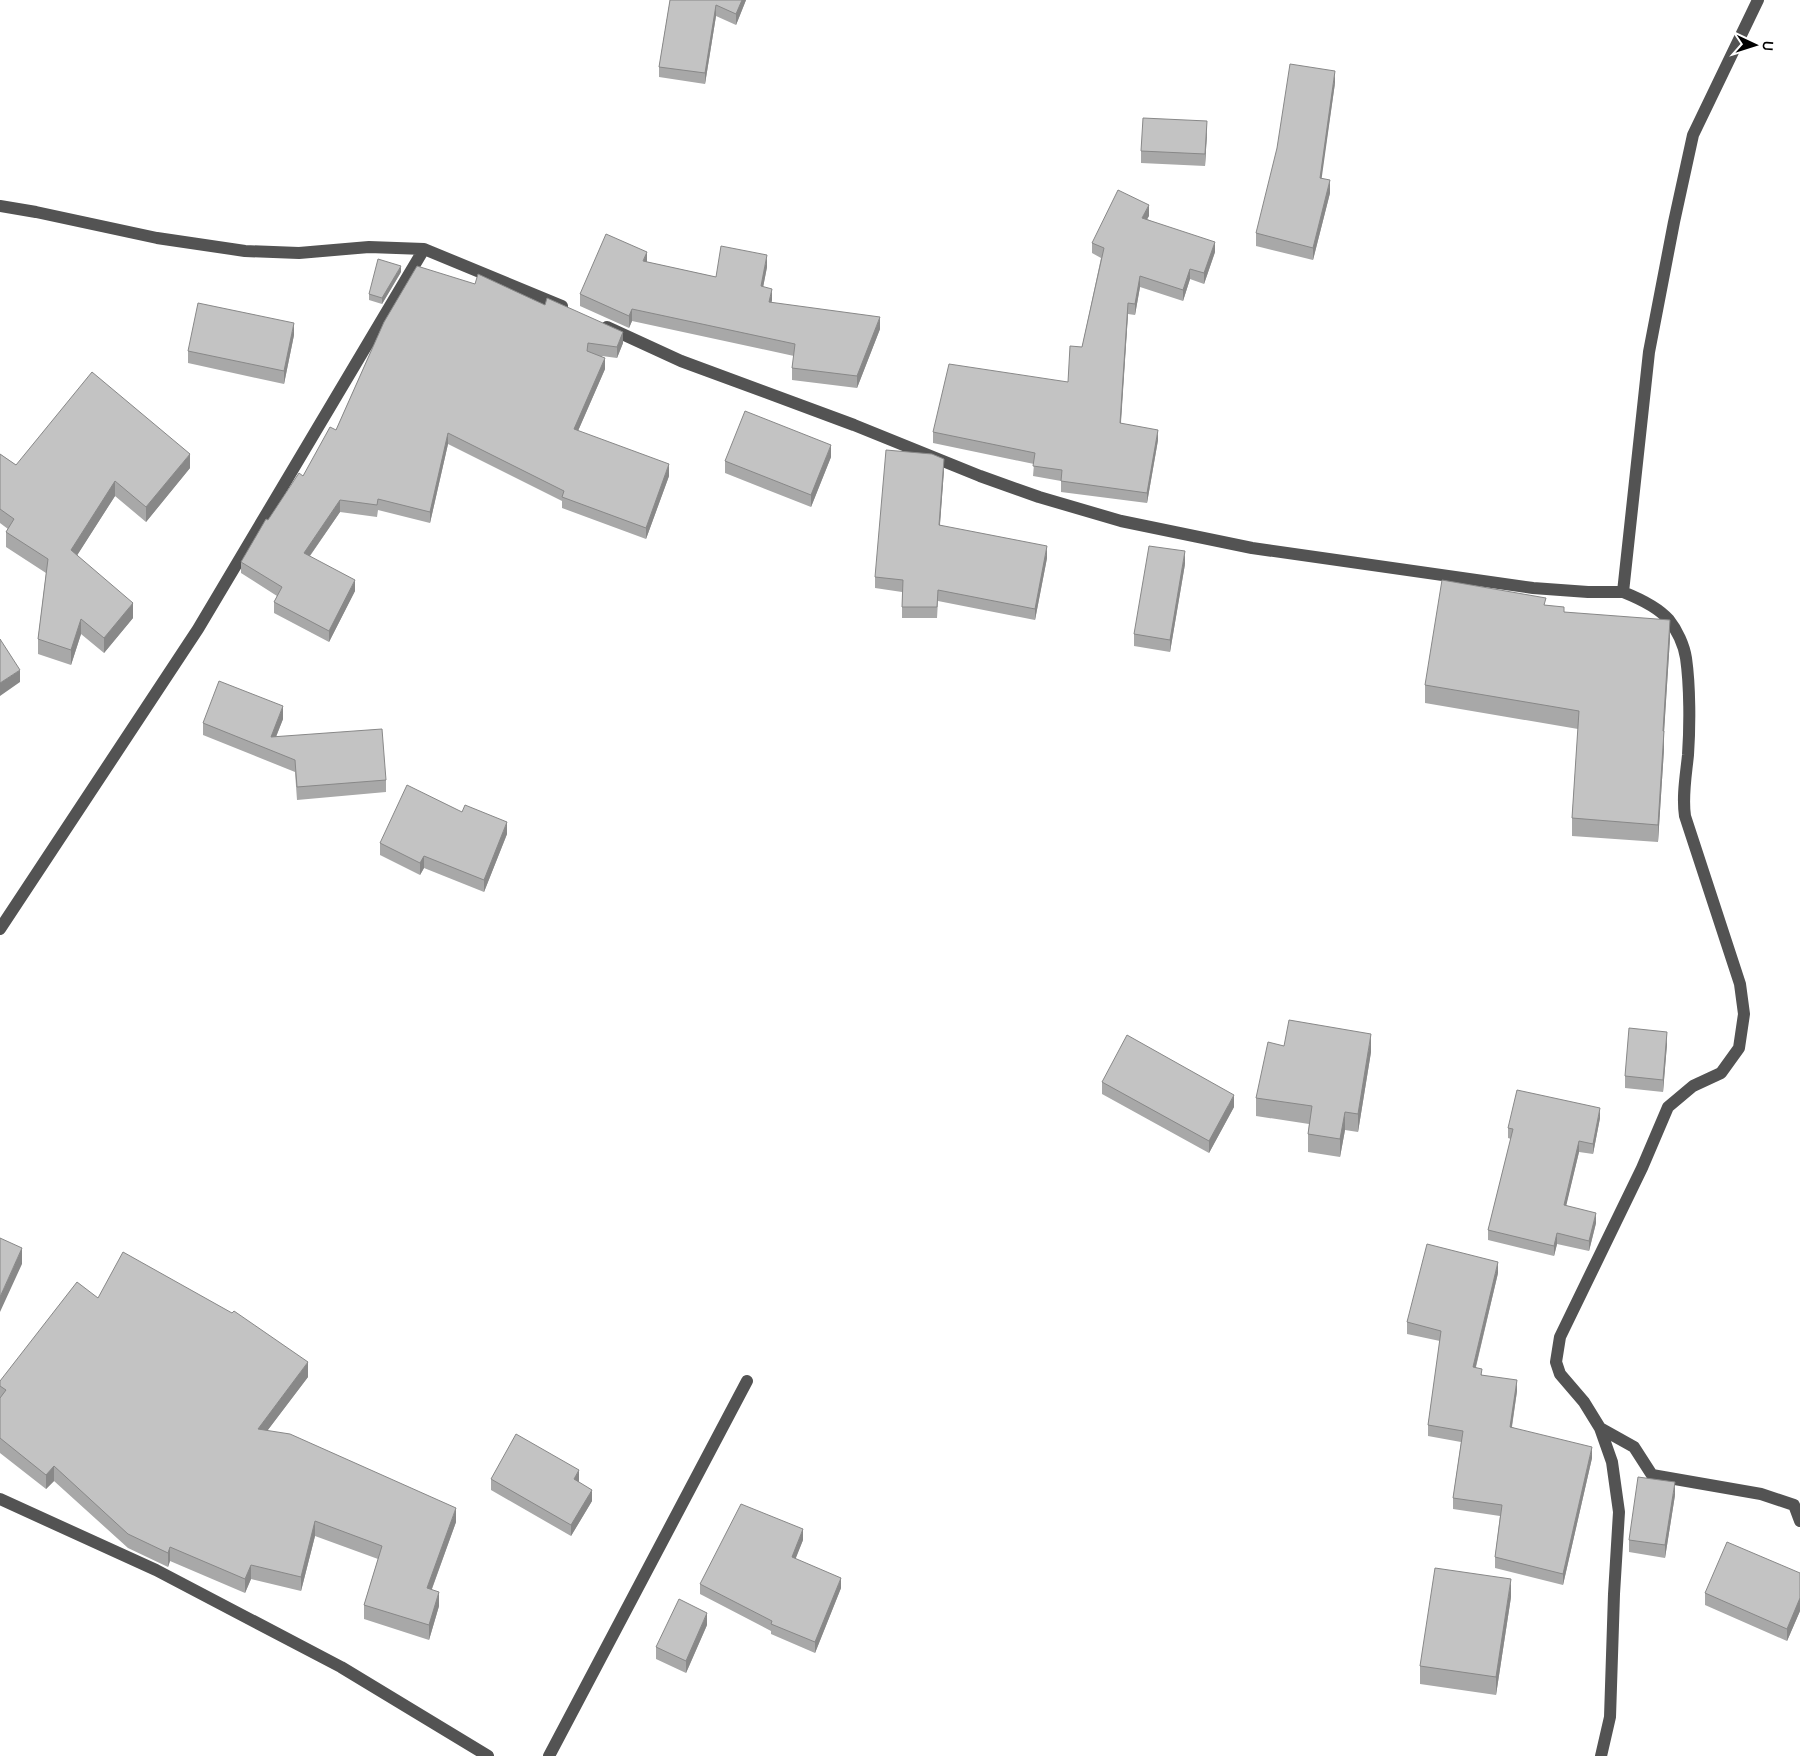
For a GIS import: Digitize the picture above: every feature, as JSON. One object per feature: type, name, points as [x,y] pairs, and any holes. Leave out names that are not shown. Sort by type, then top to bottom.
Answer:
[{"type":"street","points":[[1623,592],[1649,352],[1693,135],[1758,2]]},
{"type":"street","points":[[0,206],[158,238],[245,251],[299,253],[369,247],[424,249],[573,311]]},
{"type":"street","points":[[0,929],[198,629],[424,249]]},
{"type":"street","points":[[600,324],[681,361],[854,425],[980,476],[1039,497],[1121,521],[1252,548],[1484,582],[1588,592],[1623,592],[1643,600],[1668,619],[1681,640],[1686,657],[1688,742],[1682,801],[1685,816],[1740,984],[1744,1014],[1739,1048],[1721,1073],[1692,1086],[1668,1107],[1642,1168],[1560,1337],[1556,1362],[1560,1374],[1584,1402],[1600,1428],[1612,1462],[1619,1512],[1610,1716],[1601,1756]]},
{"type":"street","points":[[549,1756],[748,1380]]},
{"type":"street","points":[[1600,1428],[1634,1447],[1652,1475],[1761,1494],[1794,1505],[1800,1521]]},
{"type":"street","points":[[0,1499],[156,1570],[323,1658],[488,1756]]},
{"type":"building","points":[[670,0],[742,0],[736,14],[716,5],[705,73],[659,67]]},
{"type":"building","points":[[1290,64],[1335,71],[1320,178],[1330,180],[1313,248],[1256,233],[1277,148]]},
{"type":"building","points":[[1143,118],[1207,121],[1205,154],[1141,151]]},
{"type":"building","points":[[1118,190],[1149,205],[1142,218],[1215,242],[1204,273],[1190,269],[1183,290],[1140,276],[1135,304],[1128,303],[1120,423],[1158,430],[1147,493],[1061,481],[1062,470],[1033,466],[1035,453],[933,432],[949,364],[1068,382],[1070,346],[1082,347],[1104,248],[1092,243]]},
{"type":"building","points":[[606,234],[647,252],[643,261],[716,277],[721,246],[767,255],[761,286],[772,289],[769,302],[880,317],[857,376],[792,368],[795,344],[632,309],[629,316],[580,294]]},
{"type":"building","points":[[378,259],[401,266],[382,298],[369,294]]},
{"type":"building","points":[[417,266],[475,284],[478,274],[545,305],[547,298],[623,332],[617,347],[588,343],[587,351],[605,358],[574,429],[669,464],[646,528],[562,497],[564,491],[448,433],[430,512],[378,499],[377,505],[340,500],[304,553],[355,580],[329,631],[274,602],[282,587],[241,562],[266,519],[268,520],[299,473],[303,476],[330,427],[336,430],[384,322]]},
{"type":"building","points":[[198,303],[294,323],[284,371],[188,351]]},
{"type":"building","points":[[92,372],[190,454],[146,507],[115,481],[71,550],[133,603],[104,638],[81,619],[71,650],[38,639],[48,559],[6,532],[14,519],[0,509],[0,454],[16,465]]},
{"type":"building","points":[[745,411],[831,445],[811,495],[725,461]]},
{"type":"building","points":[[886,450],[932,454],[944,459],[939,525],[1047,546],[1035,609],[938,590],[937,607],[902,607],[903,580],[875,577]]},
{"type":"building","points":[[1149,546],[1185,551],[1170,640],[1134,634]]},
{"type":"building","points":[[1442,580],[1546,598],[1544,605],[1564,607],[1564,612],[1670,620],[1658,825],[1572,818],[1579,711],[1425,685]]},
{"type":"building","points":[[0,639],[20,670],[0,683]]},
{"type":"building","points":[[219,681],[283,706],[271,737],[382,729],[386,780],[297,787],[295,760],[203,723]]},
{"type":"building","points":[[407,785],[462,812],[465,805],[507,822],[484,880],[424,856],[420,863],[380,843]]},
{"type":"building","points":[[1289,1020],[1371,1034],[1358,1114],[1345,1112],[1340,1139],[1308,1134],[1312,1106],[1256,1098],[1268,1042],[1284,1046]]},
{"type":"building","points":[[1629,1028],[1667,1032],[1663,1080],[1625,1076]]},
{"type":"building","points":[[1127,1035],[1234,1095],[1209,1141],[1102,1082]]},
{"type":"building","points":[[1517,1090],[1600,1108],[1593,1144],[1579,1141],[1564,1205],[1596,1213],[1589,1241],[1557,1233],[1554,1246],[1488,1230],[1513,1129],[1508,1128]]},
{"type":"building","points":[[0,1238],[22,1248],[0,1297]]},
{"type":"building","points":[[1427,1244],[1498,1262],[1473,1367],[1482,1369],[1481,1375],[1517,1380],[1510,1427],[1592,1447],[1563,1574],[1495,1557],[1502,1505],[1453,1498],[1463,1431],[1428,1425],[1441,1331],[1407,1322]]},
{"type":"building","points":[[123,1252],[232,1313],[234,1311],[308,1362],[258,1429],[290,1434],[456,1508],[427,1588],[439,1592],[429,1625],[364,1605],[382,1546],[315,1521],[301,1577],[251,1565],[245,1579],[170,1547],[168,1553],[128,1534],[54,1466],[46,1475],[0,1438],[0,1398],[6,1390],[0,1386],[0,1381],[77,1282],[98,1298]]},
{"type":"building","points":[[516,1434],[579,1470],[574,1479],[592,1490],[571,1525],[491,1479]]},
{"type":"building","points":[[1638,1477],[1675,1482],[1665,1545],[1629,1540]]},
{"type":"building","points":[[741,1504],[803,1529],[792,1557],[841,1578],[815,1642],[771,1624],[772,1621],[700,1584]]},
{"type":"building","points":[[1727,1542],[1800,1573],[1800,1598],[1787,1629],[1705,1593]]},
{"type":"building","points":[[1435,1568],[1511,1579],[1496,1677],[1420,1666]]},
{"type":"building","points":[[679,1599],[707,1613],[686,1661],[656,1647]]}]
